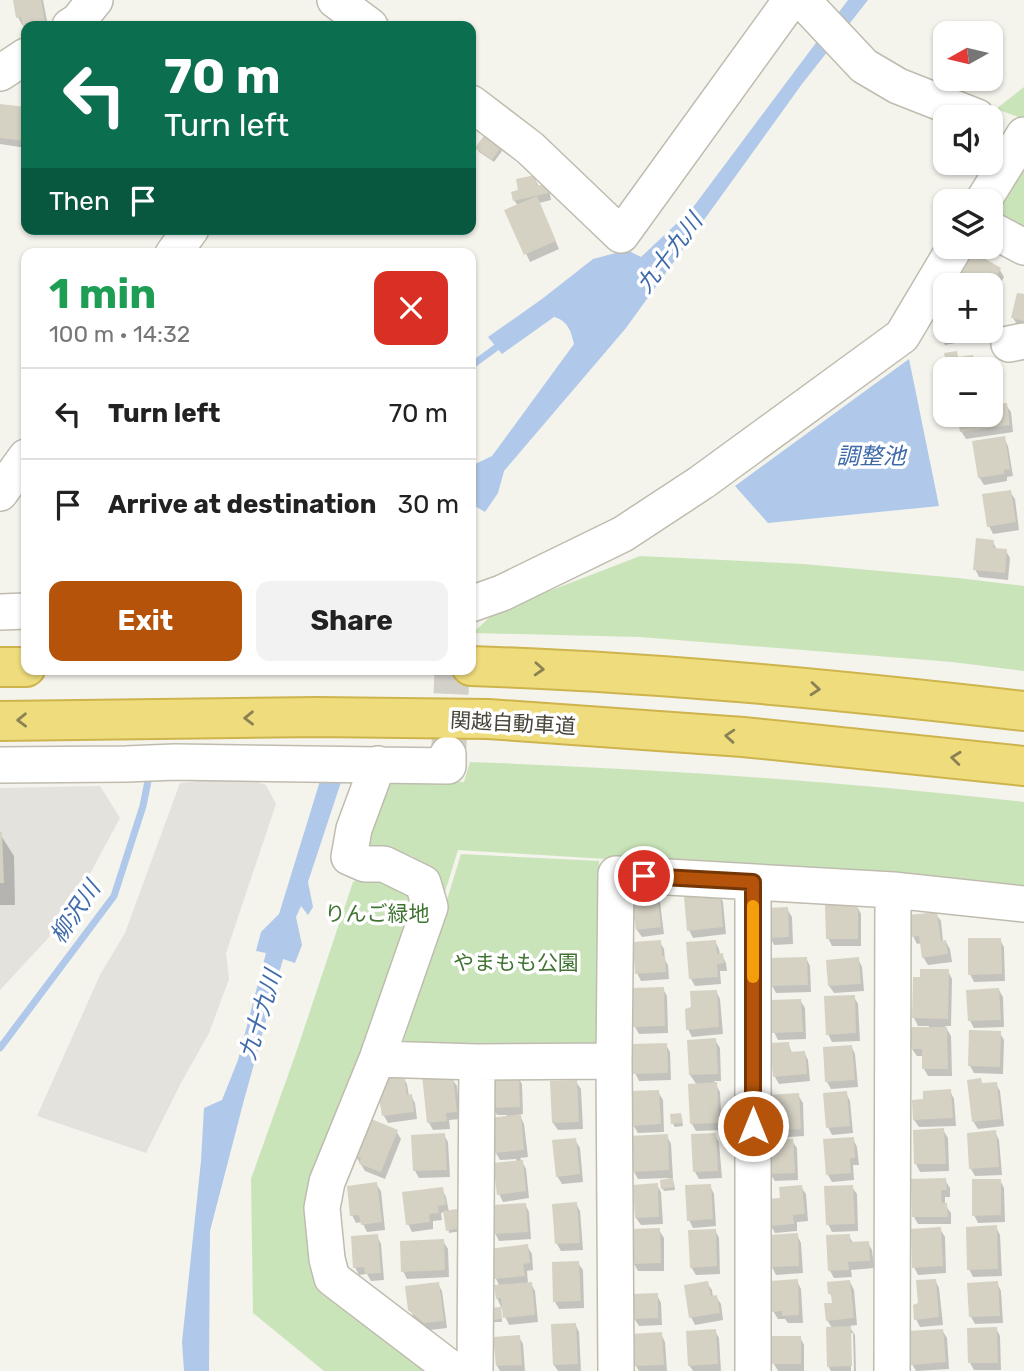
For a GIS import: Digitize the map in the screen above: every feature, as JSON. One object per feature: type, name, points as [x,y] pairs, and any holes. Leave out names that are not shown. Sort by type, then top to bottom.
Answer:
[{"type":"highway","points":[[476,666],[752,683],[1024,711]]},
{"type":"highway","points":[[0,667],[21,667]]},
{"type":"highway","name":"関越自動車道","points":[[0,721],[317,717],[488,719],[743,737],[1024,766]]},
{"type":"street","points":[[78,21],[95,0]]},
{"type":"street","points":[[476,107],[530,148],[621,235],[799,0],[864,66],[883,79],[947,105]]},
{"type":"street","points":[[0,73],[21,59]]},
{"type":"street","points":[[990,189],[1023,135],[1003,128]]},
{"type":"street","points":[[1003,236],[1024,247]]},
{"type":"street","points":[[476,602],[502,593],[623,534],[702,482],[902,336],[948,259]]},
{"type":"street","points":[[0,494],[21,464]]},
{"type":"street","points":[[0,611],[21,611]]},
{"type":"street","points":[[0,765],[175,762],[447,766],[448,754]]},
{"type":"street","points":[[378,764],[354,830],[349,857],[365,864],[384,864],[423,883],[430,907],[377,1059],[327,1182],[322,1208],[327,1265],[332,1278],[343,1288],[454,1371]]},
{"type":"street","points":[[616,1371],[616,874],[894,890],[1024,904]]},
{"type":"street","points":[[753,882],[753,1371]]},
{"type":"street","points":[[892,1371],[894,890]]},
{"type":"street","points":[[377,1059],[477,1062],[614,1061]]},
{"type":"street","points":[[475,1371],[477,1062]]},
{"type":"shaded area","points":[[240,776],[266,785],[276,804],[226,953],[229,979],[209,1033],[146,1153],[37,1116],[100,975],[125,933],[180,783]]},
{"type":"shaded area","points":[[100,786],[120,818],[65,920],[0,990],[0,788]]},
{"type":"green space","points":[[1024,87],[1024,119],[1003,112],[1001,105]]},
{"type":"green space","points":[[1024,157],[1024,235],[1003,222],[1003,195]]},
{"type":"green space","points":[[640,556],[803,564],[958,578],[1024,586],[1024,671],[952,662],[640,637],[476,633],[495,612]]},
{"type":"green space","points":[[470,762],[747,777],[1024,802],[1024,890],[458,850],[445,892],[412,856],[359,849],[384,780],[464,782]]},
{"type":"green space","name":"やまもも公園","points":[[461,854],[599,861],[601,1045],[402,1047]]},
{"type":"green space","name":"りんご緑地","points":[[370,874],[394,877],[417,905],[311,1191],[315,1285],[428,1371],[324,1371],[253,1313],[251,1179],[353,882]]},
{"type":"water","name":"九十九川","points":[[848,0],[868,0],[802,84],[626,328],[504,471],[498,493],[485,512],[476,507],[476,464],[492,456],[574,344],[568,327],[554,317],[502,354],[488,337],[593,259],[627,250],[641,257],[691,210]]},
{"type":"water","name":"調整池","points":[[909,359],[939,506],[768,523],[735,486]]},
{"type":"water","name":"九十九川","points":[[328,755],[344,773],[308,882],[313,907],[308,915],[301,906],[296,917],[302,945],[295,963],[283,959],[210,1231],[209,1371],[184,1371],[182,1342],[204,1108],[222,1100],[238,1060],[266,953],[256,951],[261,932],[279,914]]},
{"type":"pier","points":[[353,675],[390,675],[358,749],[327,748]]},
{"type":"building","points":[[13,0],[41,0],[45,21],[22,21],[21,17],[16,18]]},
{"type":"building","points":[[0,104],[21,106],[21,140],[0,138]]},
{"type":"building","points":[[485,134],[501,147],[492,160],[476,147]]},
{"type":"building","points":[[535,175],[537,186],[546,184],[548,193],[513,201],[511,192],[518,190],[516,179]]},
{"type":"building","points":[[537,196],[556,241],[524,255],[504,210]]},
{"type":"building","points":[[967,259],[985,259],[1001,268],[998,273],[959,273]]},
{"type":"building","points":[[1017,293],[1024,294],[1024,321],[1011,318]]},
{"type":"building","points":[[957,351],[958,357],[945,357],[944,353]]},
{"type":"building","points":[[1003,403],[1007,403],[1010,425],[1003,426]]},
{"type":"building","points":[[959,427],[996,427],[960,432]]},
{"type":"building","points":[[1005,436],[1010,469],[1004,470],[1004,474],[978,478],[972,441]]},
{"type":"building","points":[[1011,490],[1016,522],[987,527],[982,494]]},
{"type":"building","points":[[976,538],[994,540],[993,548],[1007,549],[1005,573],[973,570]]},
{"type":"building","points":[[2,832],[4,883],[0,883]]},
{"type":"building","points":[[657,893],[661,927],[636,930],[631,896]]},
{"type":"building","points":[[720,893],[723,927],[687,931],[684,896]]},
{"type":"building","points":[[858,904],[858,939],[826,939],[825,905]]},
{"type":"building","points":[[788,907],[789,937],[768,938],[767,908]]},
{"type":"building","points":[[937,912],[941,941],[946,940],[948,954],[922,958],[919,936],[911,937],[909,915]]},
{"type":"building","points":[[968,938],[1001,938],[1002,974],[968,975]]},
{"type":"building","points":[[661,940],[666,972],[635,974],[633,942]]},
{"type":"building","points":[[716,940],[717,954],[723,953],[724,963],[717,964],[718,977],[689,979],[686,942]]},
{"type":"building","points":[[807,957],[808,985],[770,986],[769,958]]},
{"type":"building","points":[[859,957],[861,984],[828,986],[826,960]]},
{"type":"building","points":[[920,969],[949,969],[948,1019],[912,1018],[913,977],[920,977]]},
{"type":"building","points":[[664,987],[665,1026],[633,1027],[632,988]]},
{"type":"building","points":[[999,988],[1001,1020],[968,1021],[966,990]]},
{"type":"building","points":[[717,990],[719,1027],[686,1030],[685,1009],[691,1007],[690,991]]},
{"type":"building","points":[[855,995],[856,1033],[826,1035],[824,996]]},
{"type":"building","points":[[801,999],[803,1032],[772,1033],[771,1000]]},
{"type":"building","points":[[910,1027],[947,1027],[948,1069],[922,1069],[922,1049],[911,1049]]},
{"type":"building","points":[[969,1030],[1001,1031],[1000,1067],[968,1066]]},
{"type":"building","points":[[716,1038],[718,1074],[689,1075],[687,1040]]},
{"type":"building","points":[[789,1042],[790,1052],[805,1051],[807,1074],[773,1077],[770,1043]]},
{"type":"building","points":[[667,1043],[668,1073],[633,1074],[632,1044]]},
{"type":"building","points":[[852,1045],[855,1080],[825,1082],[823,1047]]},
{"type":"building","points":[[404,1075],[407,1095],[412,1094],[414,1112],[382,1116],[378,1091],[381,1078]]},
{"type":"building","points":[[422,1075],[453,1077],[457,1112],[446,1113],[447,1121],[427,1123]]},
{"type":"building","points":[[519,1075],[520,1107],[491,1108],[490,1076]]},
{"type":"building","points":[[981,1078],[982,1083],[997,1082],[1001,1119],[972,1122],[967,1080]]},
{"type":"building","points":[[577,1080],[579,1122],[552,1123],[550,1081]]},
{"type":"building","points":[[717,1082],[719,1123],[690,1124],[688,1084]]},
{"type":"building","points":[[951,1089],[953,1118],[913,1120],[912,1100],[923,1099],[923,1091]]},
{"type":"building","points":[[659,1090],[661,1124],[632,1126],[630,1091]]},
{"type":"building","points":[[847,1091],[850,1126],[826,1128],[823,1093]]},
{"type":"building","points":[[799,1093],[801,1129],[769,1131],[768,1095]]},
{"type":"building","points":[[681,1113],[683,1123],[671,1124],[670,1114]]},
{"type":"building","points":[[521,1114],[524,1150],[494,1153],[490,1118]]},
{"type":"building","points":[[369,1118],[398,1130],[381,1172],[359,1164],[361,1158],[354,1155]]},
{"type":"building","points":[[944,1128],[946,1164],[914,1164],[913,1130]]},
{"type":"building","points":[[996,1130],[999,1167],[969,1169],[967,1133]]},
{"type":"building","points":[[445,1133],[447,1170],[413,1171],[411,1135]]},
{"type":"building","points":[[716,1133],[718,1171],[693,1172],[691,1134]]},
{"type":"building","points":[[668,1134],[669,1170],[632,1172],[630,1136]]},
{"type":"building","points":[[854,1137],[855,1158],[850,1158],[851,1173],[826,1175],[823,1139]]},
{"type":"building","points":[[576,1138],[580,1174],[556,1177],[552,1140]]},
{"type":"building","points":[[793,1139],[795,1173],[769,1174],[767,1140]]},
{"type":"building","points":[[523,1160],[526,1191],[497,1195],[493,1163]]},
{"type":"building","points":[[673,1178],[674,1187],[661,1189],[660,1180]]},
{"type":"building","points":[[946,1178],[947,1190],[941,1190],[942,1203],[947,1203],[948,1217],[912,1217],[911,1179]]},
{"type":"building","points":[[972,1179],[1001,1179],[1001,1215],[972,1216]]},
{"type":"building","points":[[377,1182],[382,1222],[361,1225],[359,1215],[350,1216],[347,1186]]},
{"type":"building","points":[[658,1183],[659,1217],[635,1218],[633,1185]]},
{"type":"building","points":[[711,1184],[713,1219],[687,1221],[685,1185]]},
{"type":"building","points":[[802,1185],[805,1214],[793,1215],[794,1224],[769,1226],[767,1199],[780,1198],[779,1187]]},
{"type":"building","points":[[853,1185],[855,1224],[826,1225],[824,1186]]},
{"type":"building","points":[[443,1187],[446,1205],[438,1206],[439,1213],[429,1214],[430,1222],[406,1225],[402,1192]]},
{"type":"building","points":[[577,1202],[580,1243],[555,1244],[552,1204]]},
{"type":"building","points":[[526,1203],[528,1232],[493,1234],[491,1205]]},
{"type":"building","points":[[457,1209],[460,1228],[446,1231],[443,1211]]},
{"type":"building","points":[[997,1225],[998,1269],[967,1270],[966,1227]]},
{"type":"building","points":[[941,1227],[943,1266],[912,1268],[911,1229]]},
{"type":"building","points":[[660,1228],[661,1263],[632,1264],[631,1229]]},
{"type":"building","points":[[716,1229],[717,1266],[690,1268],[688,1230]]},
{"type":"building","points":[[798,1233],[799,1266],[770,1267],[769,1235]]},
{"type":"building","points":[[378,1234],[381,1273],[365,1274],[364,1267],[353,1268],[351,1236]]},
{"type":"building","points":[[850,1234],[850,1242],[869,1241],[870,1261],[848,1262],[849,1270],[828,1271],[826,1235]]},
{"type":"building","points":[[444,1239],[445,1270],[401,1272],[400,1241]]},
{"type":"building","points":[[528,1244],[530,1263],[523,1264],[525,1276],[494,1279],[490,1249]]},
{"type":"building","points":[[579,1261],[581,1301],[553,1302],[552,1262]]},
{"type":"building","points":[[798,1279],[799,1315],[782,1316],[782,1311],[772,1312],[770,1281]]},
{"type":"building","points":[[936,1279],[939,1317],[914,1320],[913,1305],[918,1303],[916,1280]]},
{"type":"building","points":[[850,1280],[854,1318],[826,1321],[824,1303],[832,1303],[827,1282]]},
{"type":"building","points":[[708,1281],[711,1296],[717,1295],[720,1313],[689,1318],[684,1285]]},
{"type":"building","points":[[998,1281],[1000,1316],[969,1317],[967,1283]]},
{"type":"building","points":[[439,1282],[444,1321],[424,1323],[408,1310],[405,1286]]},
{"type":"building","points":[[532,1282],[535,1315],[503,1318],[501,1298],[496,1299],[494,1285]]},
{"type":"building","points":[[658,1293],[658,1318],[633,1319],[632,1294]]},
{"type":"building","points":[[501,1307],[502,1319],[491,1320],[490,1308]]},
{"type":"building","points":[[576,1323],[578,1364],[553,1365],[551,1324]]},
{"type":"building","points":[[851,1326],[852,1366],[827,1367],[826,1327]]},
{"type":"building","points":[[997,1327],[998,1363],[968,1363],[967,1328]]},
{"type":"building","points":[[716,1329],[718,1364],[688,1366],[686,1331]]},
{"type":"building","points":[[943,1329],[946,1362],[911,1365],[908,1331]]},
{"type":"building","points":[[662,1332],[664,1365],[634,1366],[632,1334]]},
{"type":"building","points":[[520,1335],[522,1365],[496,1366],[493,1337]]},
{"type":"building","points":[[772,1336],[801,1336],[801,1364],[772,1364]]},
{"type":"waterway","name":"柳沢川","points":[[476,362],[501,344]]},
{"type":"waterway","name":"柳沢川","points":[[0,1048],[114,896],[143,806],[148,781]]},
{"type":"tunnel","points":[[449,747],[452,675]]},
{"type":"slow traffic","points":[[753,906],[753,977]]},
{"type":"route","points":[[644,876],[753,882],[753,1126]]}]
